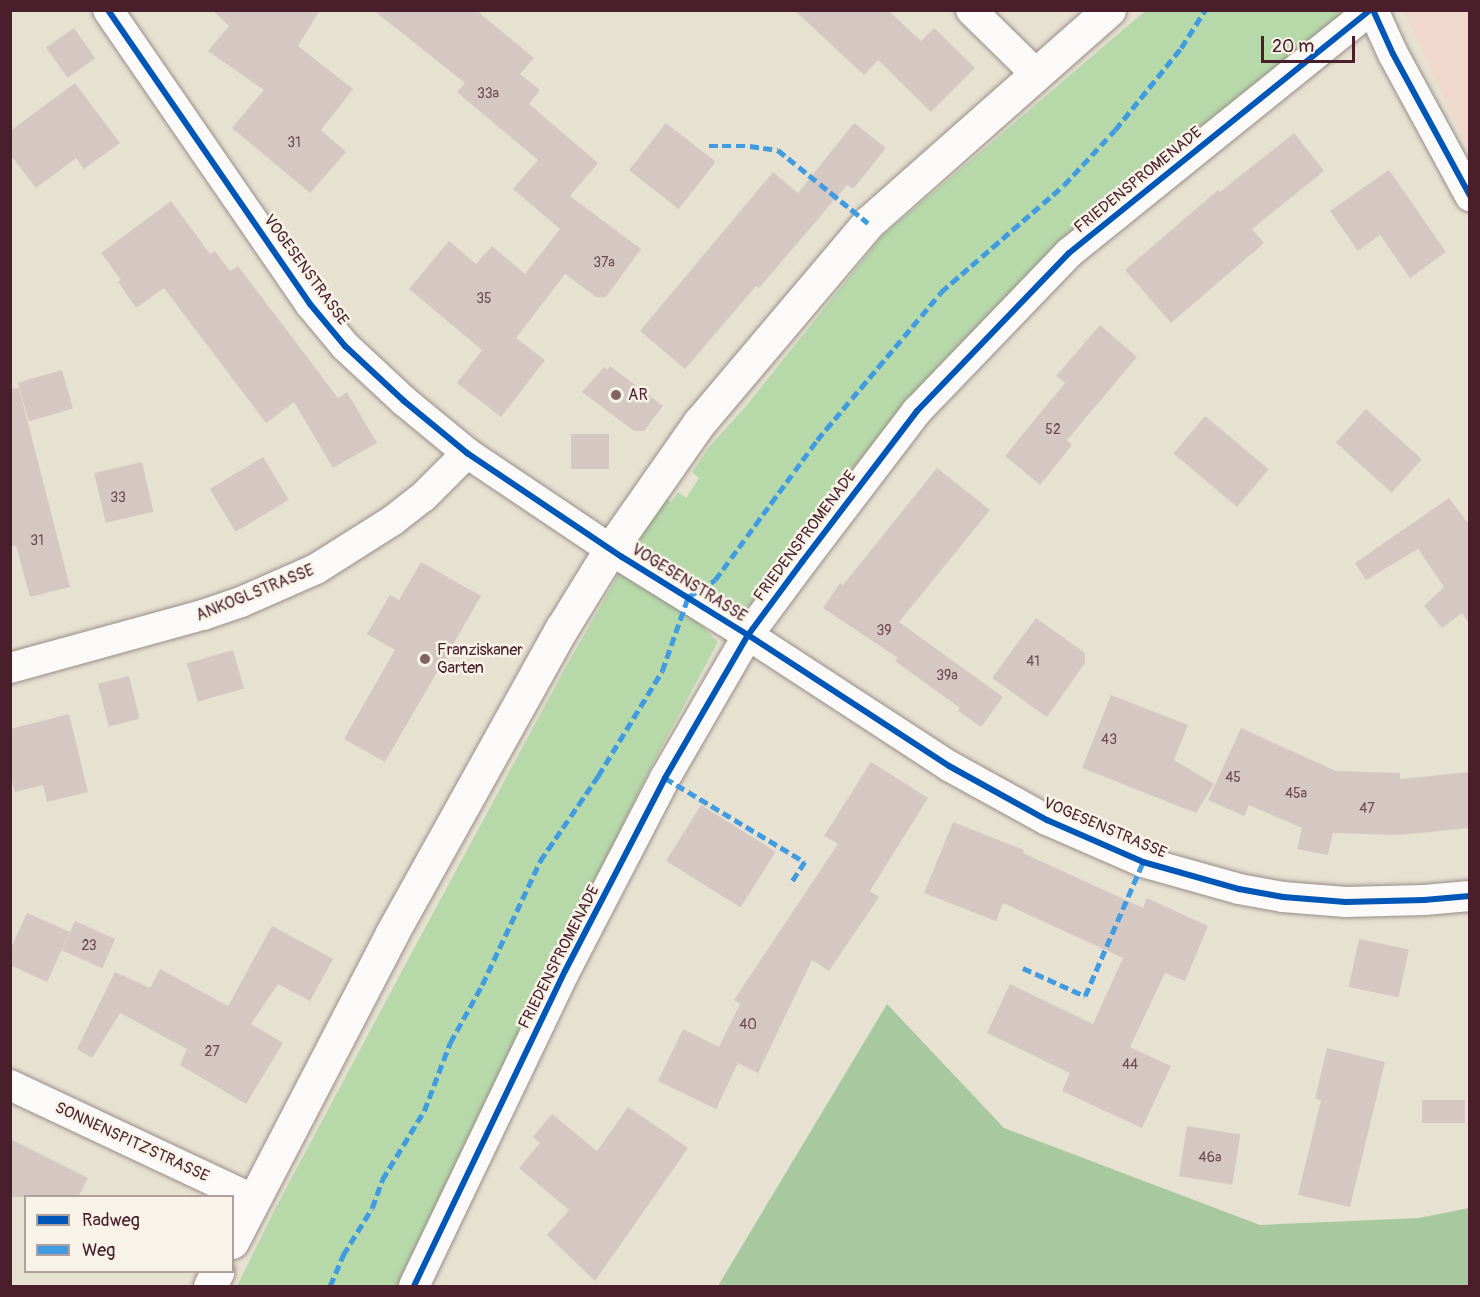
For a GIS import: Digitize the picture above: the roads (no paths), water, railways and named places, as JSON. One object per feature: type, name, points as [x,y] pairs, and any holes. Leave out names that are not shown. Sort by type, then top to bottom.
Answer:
[{"type":"street","name":"VOGESENSTRASSE","points":[[108,10],[310,304],[345,346],[404,401],[467,453],[610,550],[748,635],[949,766],[1047,820],[1143,862],[1239,890],[1283,897],[1346,902],[1470,896]]},
{"type":"street","points":[[971,10],[1035,74]]},
{"type":"street","points":[[234,1238],[392,933],[562,628],[610,550],[714,405],[868,223],[1109,10]]},
{"type":"street","points":[[1371,10],[1470,196]]},
{"type":"street","name":"FRIEDENSPROMENADE","points":[[414,1287],[576,950],[665,778],[748,635],[917,411],[1069,253],[1371,10]]},
{"type":"street","name":"ANKOGLSTRASSE","points":[[10,668],[203,615],[316,570],[392,521],[423,497],[467,453]]},
{"type":"street","name":"SONNENSPITZSTRASSE","points":[[10,1085],[254,1200]]},
{"type":"street","points":[[210,1287],[217,1273]]},
{"type":"place","name":"AR","points":[[616,395]]},
{"type":"place","name":"Franziskaner Garten","points":[[425,659]]}]
